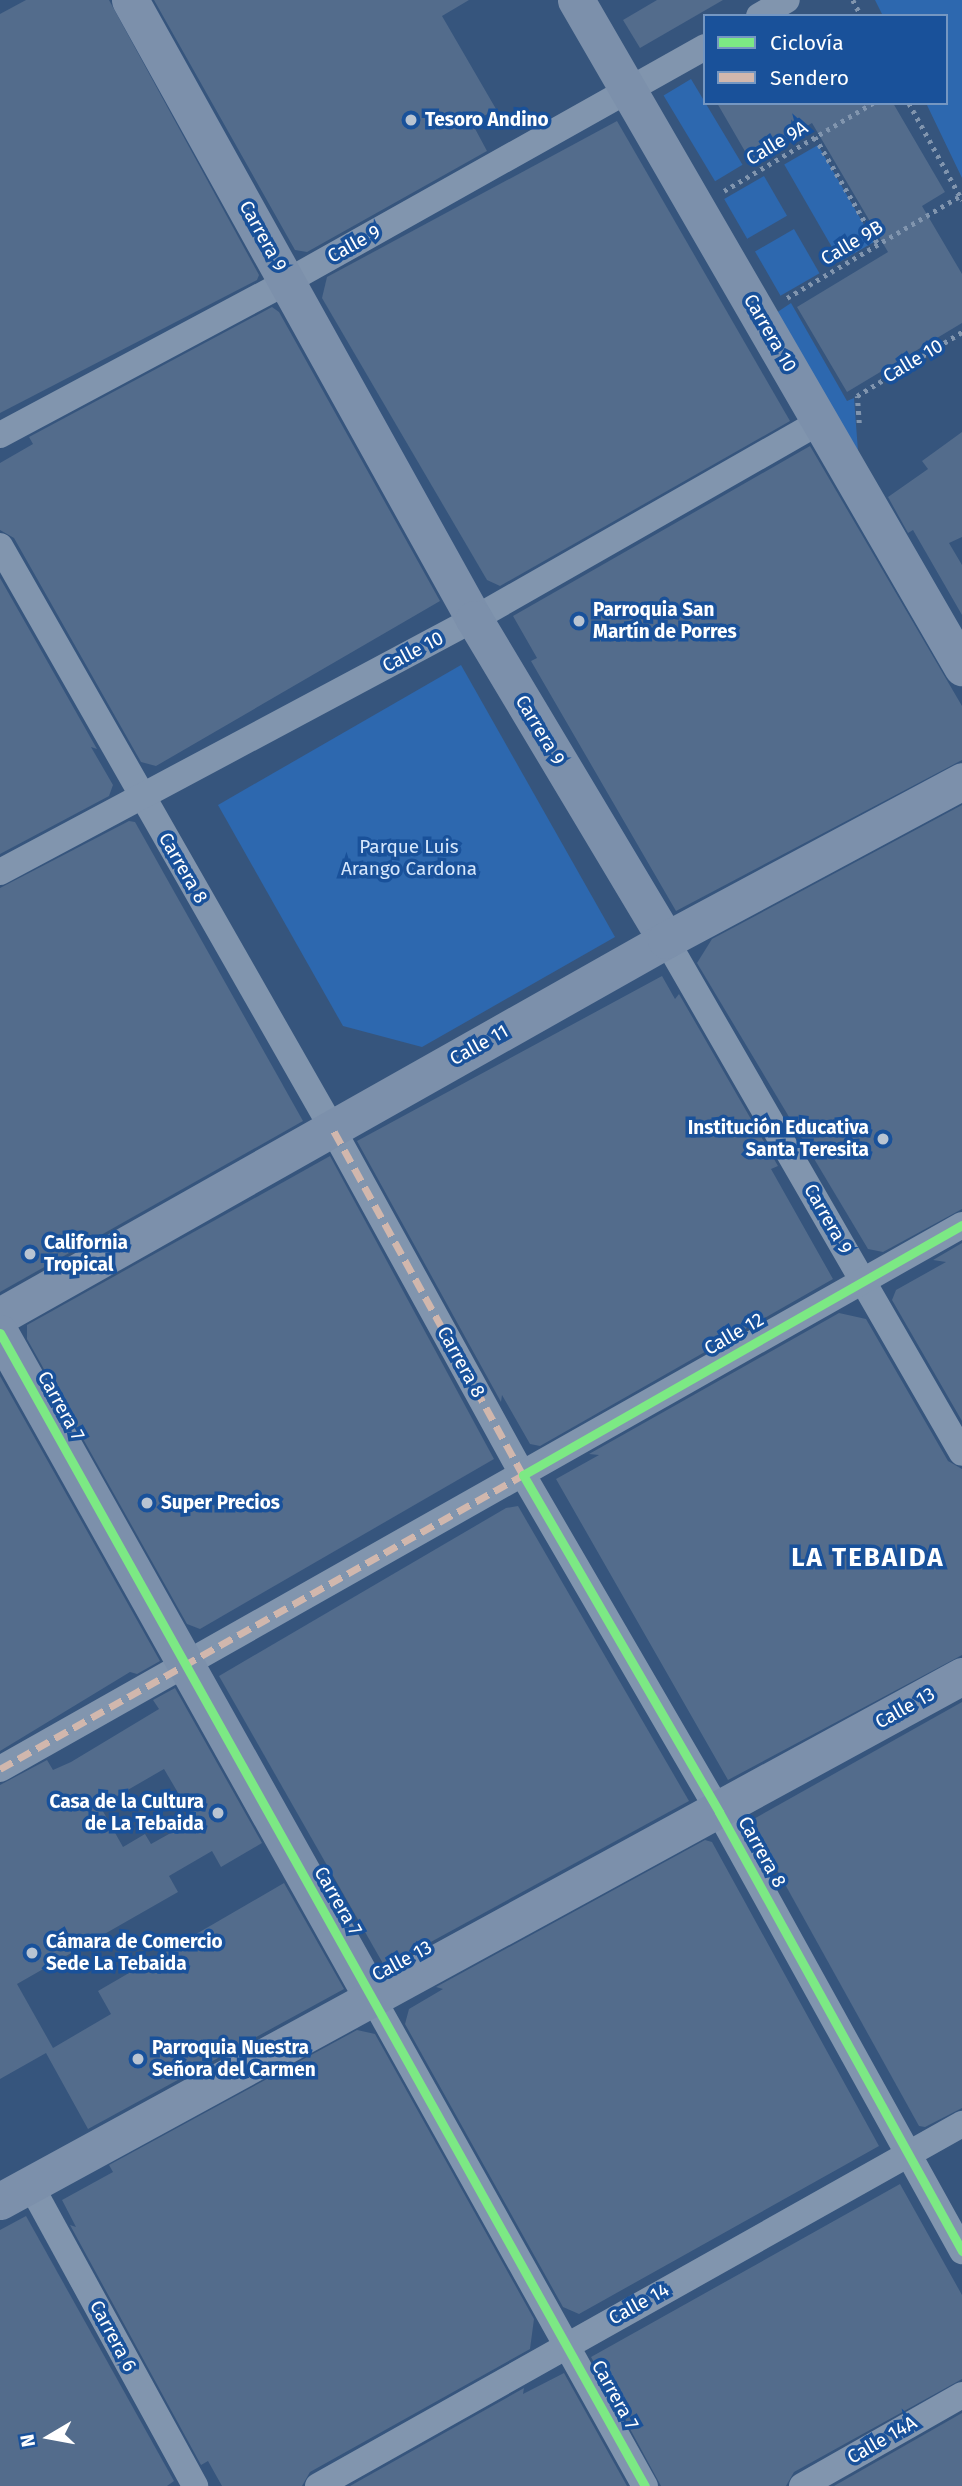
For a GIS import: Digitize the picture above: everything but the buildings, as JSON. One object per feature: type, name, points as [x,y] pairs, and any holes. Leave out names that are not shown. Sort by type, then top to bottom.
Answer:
[{"type":"main road","name":"Carrera 9","points":[[130,0],[474,619],[666,940]]},
{"type":"main road","name":"Carrera 10","points":[[576,0],[962,667]]},
{"type":"main road","name":"Calle 11","points":[[0,1315],[666,940],[962,781]]},
{"type":"main road","name":"Carrera 7","points":[[0,1333],[372,1997]]},
{"type":"main road","name":"Calle 13","points":[[16,2193],[372,1997],[719,1812],[962,1676]]},
{"type":"street","points":[[762,14],[787,0]]},
{"type":"street","name":"Calle 9","points":[[0,435],[288,281],[703,48]]},
{"type":"street","name":"Calle 10","points":[[0,872],[474,619],[821,421]]},
{"type":"street","name":"Carrera 8","points":[[0,546],[332,1128],[523,1475],[719,1812],[962,2251]]},
{"type":"street","name":"Carrera 9","points":[[666,940],[962,1454]]},
{"type":"street","name":"Calle 12","points":[[0,1769],[962,1225]]},
{"type":"street","name":"Carrera 7","points":[[372,1997],[645,2486]]},
{"type":"street","name":"Calle 14","points":[[318,2486],[962,2123]]},
{"type":"street","name":"Carrera 6","points":[[16,2193],[195,2486]]},
{"type":"street","name":"Calle 14A","points":[[802,2486],[962,2395]]},
{"type":"path","points":[[910,105],[961,198]]},
{"type":"path","points":[[815,136],[878,244]]},
{"type":"green space","points":[[875,0],[962,0],[962,178],[927,105],[948,105],[948,14],[882,14]]},
{"type":"green space","points":[[691,79],[703,99],[703,105],[707,105],[743,165],[715,181],[664,95]]},
{"type":"green space","points":[[818,145],[874,242],[840,261],[784,164]]},
{"type":"green space","points":[[764,176],[787,216],[747,239],[724,199]]},
{"type":"green space","points":[[794,229],[820,273],[781,296],[755,252]]},
{"type":"green space","points":[[791,303],[847,401],[854,398],[858,451],[776,313]]},
{"type":"green space","name":"Parque Luis Arango Cardona","points":[[461,665],[615,937],[422,1047],[343,1026],[218,805]]},
{"type":"marked path","points":[[0,1769],[523,1475],[332,1128]]},
{"type":"cycle path","points":[[962,1225],[523,1475],[719,1812],[962,2251]]},
{"type":"cycle path","points":[[0,1333],[645,2486]]},
{"type":"place","name":"Tesoro Andino","points":[[411,120]]},
{"type":"place","name":"Parroquia San Martín de Porres","points":[[579,621]]},
{"type":"place","name":"Institución Educativa Santa Teresita","points":[[883,1139]]},
{"type":"place","name":"California Tropical","points":[[30,1254]]},
{"type":"place","name":"Super Precios","points":[[147,1503]]},
{"type":"place","name":"Casa de la Cultura de La Tebaida","points":[[218,1813]]},
{"type":"place","name":"Cámara de Comercio Sede La Tebaida","points":[[32,1953]]},
{"type":"place","name":"Parroquia Nuestra Señora del Carmen","points":[[138,2059]]},
{"type":"district","name":"LA TEBAIDA","points":[[868,1558]]}]
